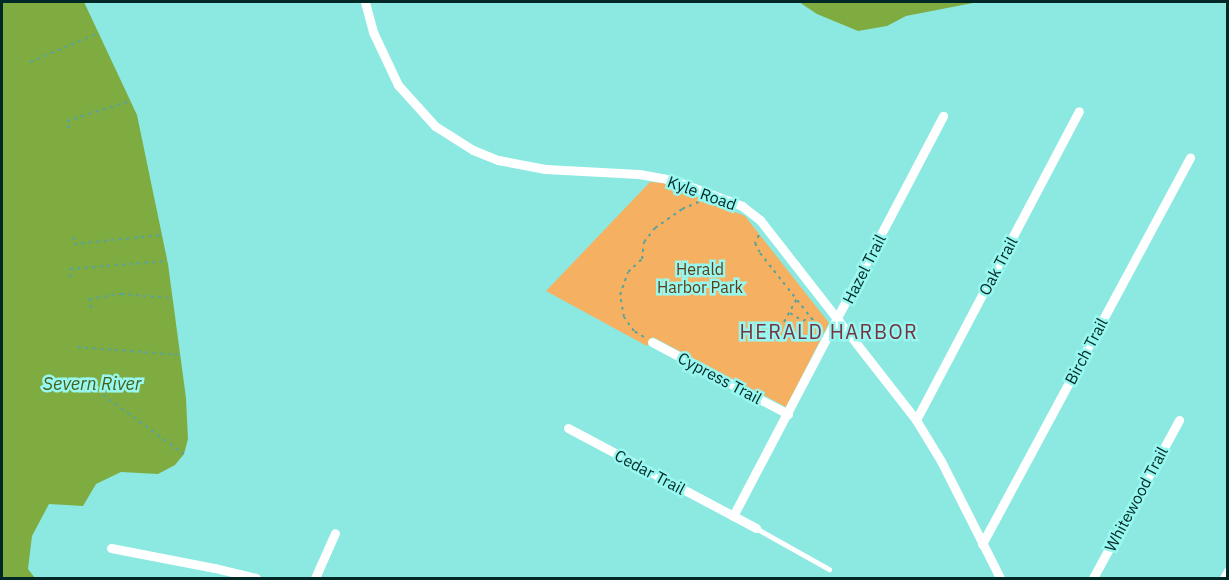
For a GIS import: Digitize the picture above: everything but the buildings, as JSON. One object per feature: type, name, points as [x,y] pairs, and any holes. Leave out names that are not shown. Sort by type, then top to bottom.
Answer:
[{"type":"street","name":"Kyle Road","points":[[365,2],[372,32],[398,85],[435,126],[473,150],[498,160],[545,169],[639,174],[673,180],[742,206],[760,220],[916,420],[942,461],[1000,579]]},
{"type":"street","name":"Oak Trail","points":[[916,420],[1079,111]]},
{"type":"street","name":"Hazel Trail","points":[[733,516],[838,320],[943,116]]},
{"type":"street","name":"Birch Trail","points":[[982,544],[1190,157]]},
{"type":"street","name":"Cypress Trail","points":[[652,342],[788,414]]},
{"type":"street","name":"Whitewood Trail","points":[[1093,579],[1179,420]]},
{"type":"street","name":"Cedar Trail","points":[[568,428],[756,528]]},
{"type":"street","points":[[315,579],[335,532]]},
{"type":"street","points":[[111,548],[215,568],[256,579]]},
{"type":"street","points":[[1224,579],[1227,571]]},
{"type":"lane","points":[[756,528],[829,569]]},
{"type":"path","points":[[30,62],[99,33]]},
{"type":"path","points":[[69,128],[67,121],[130,101]]},
{"type":"path","points":[[652,342],[634,331],[624,317],[620,295],[628,273],[642,259],[644,242],[655,228],[682,209],[711,195]]},
{"type":"path","points":[[767,229],[757,236],[755,243],[828,338]]},
{"type":"path","points":[[74,237],[74,243],[162,236]]},
{"type":"path","points":[[70,277],[70,269],[167,261]]},
{"type":"path","points":[[91,308],[89,299],[121,294],[172,298]]},
{"type":"path","points":[[784,322],[797,299]]},
{"type":"path","points":[[790,313],[802,321],[810,317]]},
{"type":"path","points":[[78,347],[180,355]]},
{"type":"path","points":[[103,395],[184,453]]},
{"type":"green space","name":"Herald Harbor Park","points":[[650,182],[663,183],[745,216],[829,323],[786,407],[653,337],[647,346],[546,291]]},
{"type":"water","name":"Severn River","points":[[2,2],[84,2],[137,115],[168,264],[186,398],[188,439],[184,454],[175,465],[158,474],[121,472],[96,484],[83,506],[49,504],[32,536],[28,569],[35,578],[2,578]]},
{"type":"water","points":[[799,2],[978,2],[906,16],[887,26],[858,31],[817,14]]},
{"type":"district","name":"HERALD HARBOR","points":[[829,331]]}]
